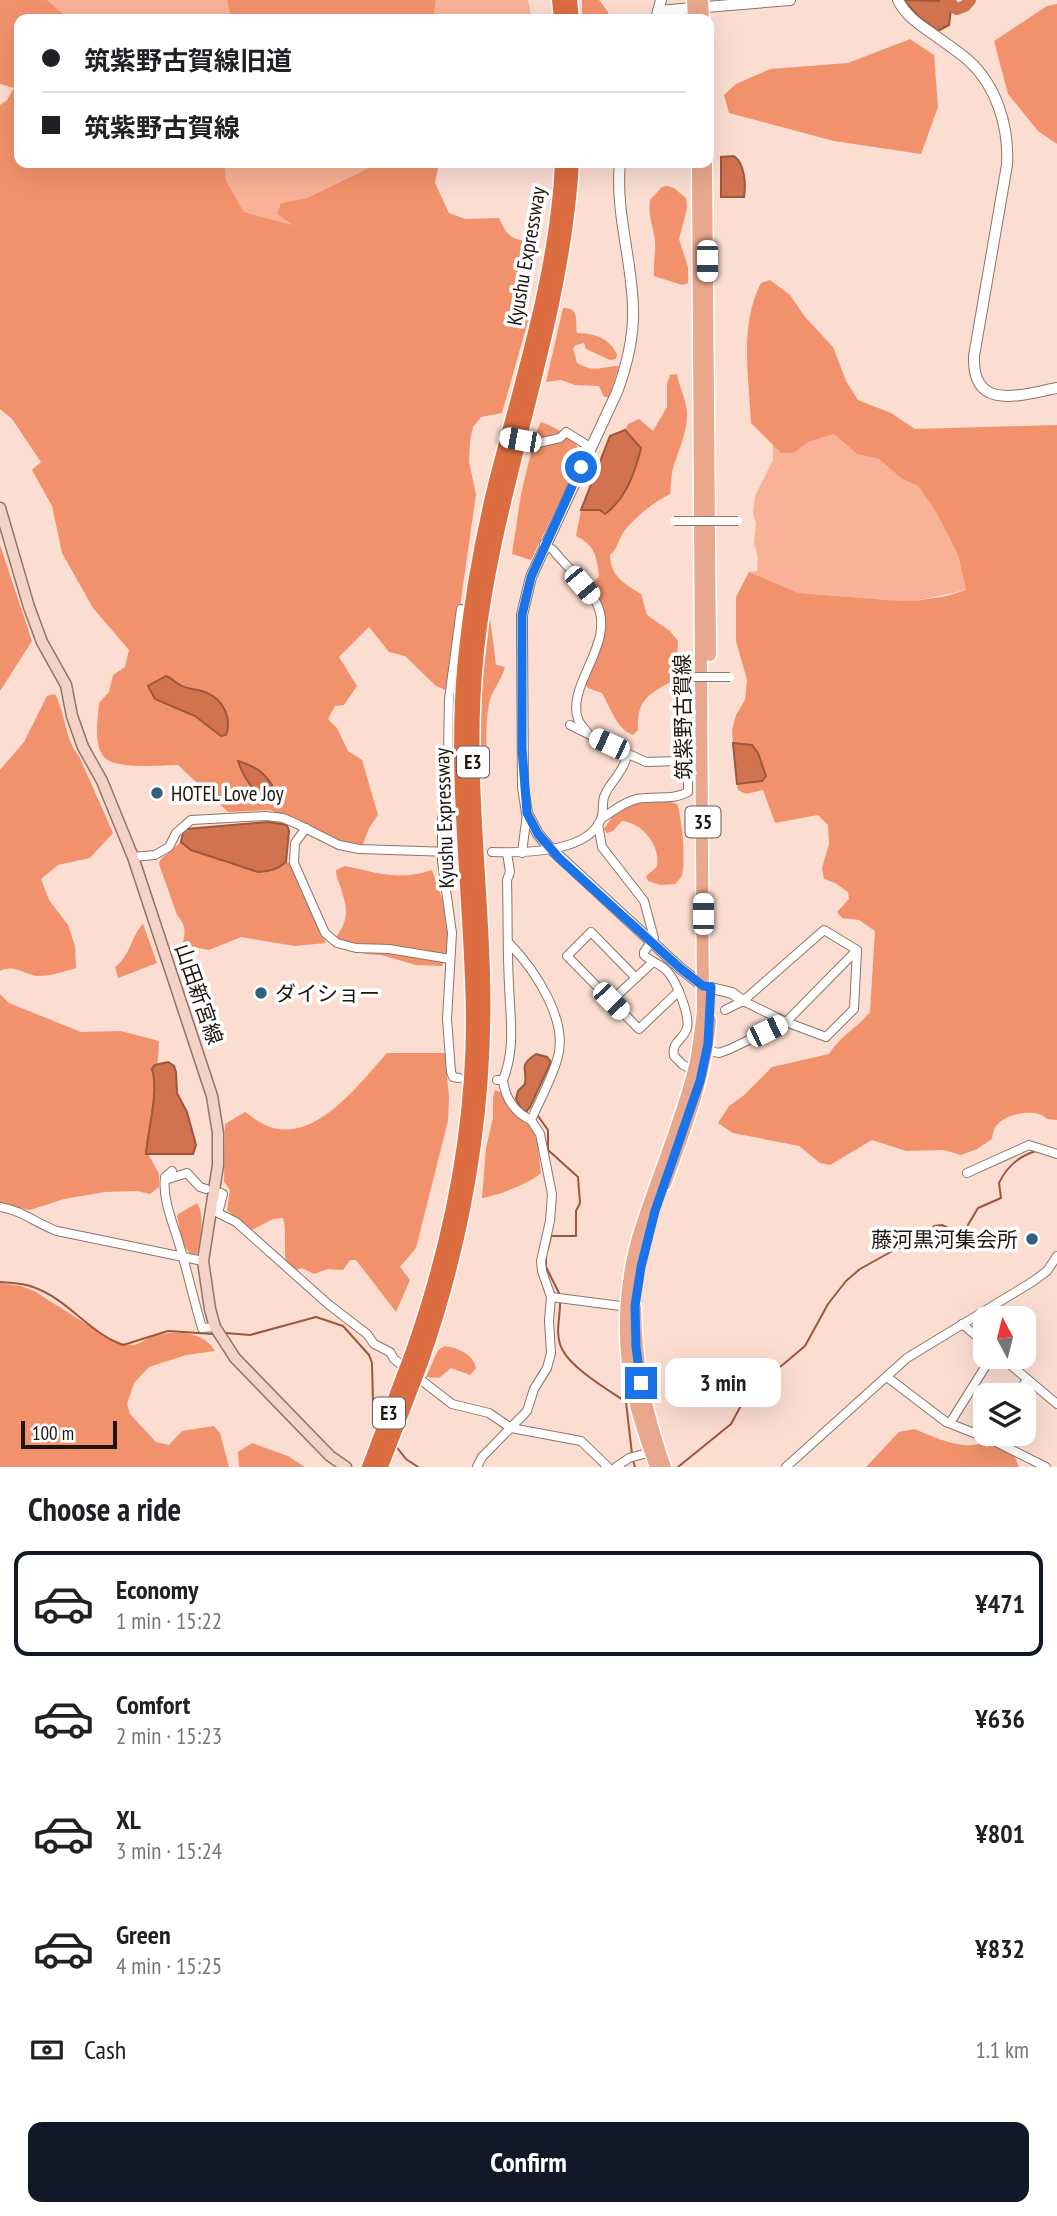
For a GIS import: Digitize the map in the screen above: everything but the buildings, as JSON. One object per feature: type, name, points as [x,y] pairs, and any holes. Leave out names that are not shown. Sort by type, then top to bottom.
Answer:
[{"type":"highway","name":"Kyushu Expressway","points":[[381,1467],[416,1361],[453,1213],[465,1142],[471,1083],[472,971],[461,737],[462,694],[471,605],[492,499],[533,340],[549,265],[561,168]]},
{"type":"highway","name":"Kyushu Expressway","points":[[369,1467],[440,1308],[463,1218],[472,1166],[480,1094],[483,973],[475,819],[473,720],[476,662],[484,599],[503,500],[561,265],[571,168]]},
{"type":"main road","name":"筑紫野古賀線","points":[[656,1467],[634,1399],[629,1370],[634,1261],[642,1224],[694,1070],[707,986],[698,168]]},
{"type":"main road","name":"筑紫野古賀線","points":[[664,1467],[643,1397],[631,1306],[655,1211],[690,1114],[706,1051],[706,168]]},
{"type":"main road","name":"山田新宮線","points":[[0,508],[42,642],[66,685],[72,716],[83,747],[102,781],[133,857],[212,1096],[218,1133],[218,1165],[203,1261],[215,1327],[225,1345],[322,1447],[346,1467]]},
{"type":"street","points":[[658,10],[790,0]]},
{"type":"street","points":[[898,0],[901,8],[968,59],[981,75],[999,107],[1008,145],[973,371],[986,391],[1000,397],[1057,388]]},
{"type":"street","points":[[522,853],[527,813],[522,749],[522,615],[531,577],[544,544],[617,392],[631,342],[633,306],[620,211],[620,168]]},
{"type":"street","points":[[497,436],[538,443],[560,438],[566,432],[590,447]]},
{"type":"street","points":[[674,521],[738,521]]},
{"type":"street","points":[[544,544],[553,550],[598,606],[599,643],[576,705],[578,719],[588,734]]},
{"type":"street","points":[[459,1078],[453,1077],[451,1072],[447,1019],[452,933],[442,861],[447,851],[442,788],[448,754],[449,699],[461,609]]},
{"type":"street","points":[[680,677],[730,677]]},
{"type":"street","points":[[492,852],[537,852],[549,847],[568,845],[584,838],[622,804],[636,799],[676,797],[688,792],[688,770],[680,761],[646,762],[570,725]]},
{"type":"street","points":[[682,763],[689,752],[690,744]]},
{"type":"street","points":[[624,752],[624,765],[604,797],[600,821],[602,848],[644,901],[654,938],[644,955],[667,971],[679,991],[688,1024],[686,1031],[675,1043],[674,1056],[683,1065],[694,1070]]},
{"type":"street","points":[[527,813],[538,834],[549,847],[680,968],[707,986],[732,993],[786,1022],[825,1037],[854,1009],[858,950]]},
{"type":"street","points":[[133,857],[155,855],[169,847],[182,825],[191,820],[266,816],[283,818],[339,845],[359,849],[447,851]]},
{"type":"street","points":[[306,828],[295,844],[294,863],[324,933],[337,943],[356,948],[389,949],[450,959]]},
{"type":"street","points":[[477,1467],[482,1457],[527,1411],[551,1353],[551,1297],[541,1261],[550,1221],[552,1194],[540,1134],[531,1120],[522,1116],[512,1105],[500,1080],[507,1072],[513,1021],[509,986],[507,880],[510,872],[507,853]]},
{"type":"street","points":[[725,1010],[743,1001],[824,930],[858,950]]},
{"type":"street","points":[[636,978],[591,932],[567,956],[639,1029],[679,991]]},
{"type":"street","points":[[509,943],[548,997],[561,1035],[558,1059],[531,1120]]},
{"type":"street","points":[[706,1051],[719,1053],[786,1022],[858,950]]},
{"type":"street","points":[[611,1001],[653,962]]},
{"type":"street","points":[[967,1173],[1029,1145],[1054,1153]]},
{"type":"street","points":[[172,1171],[168,1172],[165,1180],[167,1203],[202,1328],[215,1327]]},
{"type":"street","points":[[165,1180],[187,1173],[205,1189]]},
{"type":"street","points":[[220,1193],[223,1194],[218,1213],[236,1222],[328,1304],[367,1334],[374,1344],[390,1352],[394,1359],[452,1404],[489,1413],[511,1428],[581,1441],[608,1467]]},
{"type":"street","points":[[0,1207],[19,1210],[38,1224],[57,1231],[203,1261]]},
{"type":"street","points":[[786,1467],[907,1358],[1032,1282],[1047,1270],[1057,1256]]},
{"type":"street","points":[[551,1297],[631,1306]]},
{"type":"street","points":[[962,1324],[973,1333]]},
{"type":"street","points":[[950,1423],[984,1369]]},
{"type":"street","points":[[1015,1369],[1057,1404]]},
{"type":"street","points":[[887,1377],[950,1423],[973,1430]]},
{"type":"street","points":[[1024,1383],[1027,1379]]},
{"type":"street","points":[[1010,1446],[1046,1467]]},
{"type":"street","points":[[616,1467],[629,1458],[651,1452]]},
{"type":"shaded area","points":[[0,0],[47,0],[63,14],[14,14],[14,88],[0,84]]},
{"type":"shaded area","points":[[47,0],[227,0],[230,14],[63,14]]},
{"type":"shaded area","points":[[227,0],[436,0],[434,14],[230,14]]},
{"type":"shaded area","points":[[436,0],[528,0],[531,14],[434,14]]},
{"type":"shaded area","points":[[582,0],[599,0],[608,14],[582,14]]},
{"type":"shaded area","points":[[904,0],[941,1],[951,10],[949,25],[938,31],[919,17]]},
{"type":"shaded area","points":[[1057,4],[1057,144],[1038,131],[1008,94],[994,41],[1047,6]]},
{"type":"shaded area","points":[[910,39],[934,55],[938,107],[921,154],[834,141],[729,113],[724,95],[736,84],[770,69],[848,63]]},
{"type":"shaded area","points":[[14,88],[14,168],[225,168],[226,180],[244,212],[293,225],[277,214],[281,203],[307,198],[369,168],[438,168],[435,183],[449,213],[465,219],[499,218],[512,237],[535,242],[520,306],[529,317],[502,413],[481,417],[473,427],[470,441],[469,462],[476,494],[448,691],[436,686],[405,656],[389,652],[369,627],[339,657],[357,686],[344,705],[335,706],[328,719],[337,728],[348,751],[362,760],[378,815],[369,828],[362,847],[328,839],[306,825],[270,810],[228,812],[178,765],[118,764],[104,757],[101,752],[97,731],[99,703],[109,692],[113,675],[125,667],[129,650],[93,608],[62,553],[52,506],[32,470],[41,462],[12,419],[0,409],[0,105],[7,100]]},
{"type":"shaded area","points":[[734,156],[743,169],[744,197],[721,197],[721,157]]},
{"type":"shaded area","points":[[225,168],[369,168],[307,198],[281,203],[296,226],[244,212],[226,180]]},
{"type":"shaded area","points":[[667,186],[686,198],[687,209],[679,239],[688,267],[688,283],[682,285],[654,276],[655,241],[650,200],[662,187]]},
{"type":"shaded area","points":[[770,280],[790,295],[805,317],[833,347],[846,381],[858,400],[891,413],[915,429],[1057,425],[1057,1120],[1030,1113],[1009,1117],[996,1126],[992,1139],[961,1155],[944,1150],[906,1151],[872,1140],[830,1165],[820,1163],[799,1146],[733,1133],[718,1123],[729,1106],[772,1067],[829,1054],[870,1012],[875,931],[859,920],[842,918],[837,912],[849,899],[848,892],[824,879],[822,868],[829,844],[828,825],[818,815],[775,823],[763,790],[746,794],[738,790],[737,784],[747,784],[764,767],[752,745],[733,743],[732,730],[736,715],[745,700],[747,680],[736,641],[736,597],[749,572],[799,593],[915,601],[966,590],[958,555],[936,512],[918,486],[902,479],[879,459],[857,454],[834,434],[808,442],[794,453],[781,453],[751,423],[747,370],[750,316],[761,283]]},
{"type":"shaded area","points":[[563,308],[574,312],[577,333],[600,338],[617,354],[616,359],[610,360],[586,349],[584,343],[573,348],[577,363],[584,366],[594,369],[619,366],[609,397],[604,397],[599,386],[575,385],[561,380],[546,382]]},
{"type":"shaded area","points":[[677,374],[687,420],[672,472],[670,494],[634,520],[610,555],[616,574],[641,594],[647,615],[670,631],[678,641],[676,679],[652,693],[643,703],[638,730],[633,735],[618,723],[602,693],[588,688],[583,681],[604,628],[594,605],[599,596],[590,586],[599,576],[596,557],[587,543],[576,536],[581,510],[591,511],[616,506],[638,462],[630,434],[625,430],[628,424],[639,419],[653,431],[667,407],[667,384],[670,375]]},
{"type":"shaded area","points":[[541,422],[565,435],[576,444],[582,455],[531,560],[512,554],[521,494]]},
{"type":"shaded area","points":[[625,430],[641,448],[624,493],[605,514],[600,510],[581,510],[610,436]]},
{"type":"shaded area","points":[[834,434],[857,454],[879,459],[902,479],[918,486],[936,512],[958,555],[966,590],[915,601],[799,593],[749,572],[757,571],[758,557],[754,543],[756,523],[753,514],[755,496],[773,460],[773,445],[782,453],[794,453],[808,442]]},
{"type":"shaded area","points":[[0,545],[32,641],[0,691]]},
{"type":"shaded area","points":[[490,618],[496,665],[505,667],[489,704],[486,768],[481,771],[481,693]]},
{"type":"shaded area","points":[[166,676],[183,687],[204,692],[218,700],[227,717],[226,735],[221,736],[195,716],[155,699],[148,686]]},
{"type":"shaded area","points":[[55,694],[71,743],[113,833],[90,858],[58,865],[41,879],[49,900],[68,925],[75,946],[76,968],[37,976],[14,969],[0,971],[0,770],[24,742],[47,696]]},
{"type":"shaded area","points":[[733,743],[752,745],[758,753],[766,776],[762,781],[737,784]]},
{"type":"shaded area","points":[[238,761],[258,770],[269,780],[272,785],[270,800],[259,794],[250,784]]},
{"type":"shaded area","points":[[647,799],[677,804],[679,810],[684,860],[682,875],[675,884],[660,885],[648,881],[646,876],[657,867],[657,859],[653,843],[643,831],[622,821],[613,831],[607,833],[604,829],[615,813]]},
{"type":"shaded area","points":[[268,822],[287,825],[289,831],[286,862],[270,871],[258,872],[191,850],[181,842],[186,829]]},
{"type":"shaded area","points":[[181,842],[208,856],[253,870],[271,870],[286,862],[292,864],[326,943],[295,946],[241,937],[209,950],[182,945],[184,926],[177,915],[159,864],[160,860]]},
{"type":"shaded area","points":[[345,866],[398,875],[432,870],[447,913],[450,941],[442,966],[416,965],[381,955],[366,954],[344,948],[334,940],[342,928],[346,912],[336,870]]},
{"type":"shaded area","points":[[143,924],[157,963],[118,978],[115,967],[124,958]]},
{"type":"shaded area","points":[[0,994],[9,1003],[81,1032],[121,1031],[159,1041],[157,1071],[161,1105],[152,1123],[146,1150],[159,1174],[159,1187],[150,1194],[137,1191],[105,1192],[64,1199],[30,1210],[0,1203]]},
{"type":"shaded area","points":[[387,1053],[445,1053],[449,1097],[448,1121],[416,1248],[400,1267],[410,1280],[396,1312],[356,1260],[350,1260],[343,1270],[328,1269],[314,1274],[290,1266],[286,1260],[283,1218],[273,1219],[250,1231],[227,1210],[230,1190],[224,1182],[225,1124],[245,1112],[263,1124],[281,1129],[299,1128],[316,1121],[348,1096]]},
{"type":"shaded area","points":[[536,1054],[547,1057],[551,1062],[530,1107],[527,1111],[522,1111],[516,1099],[518,1091],[525,1084],[525,1065]]},
{"type":"shaded area","points":[[168,1062],[174,1066],[177,1093],[187,1112],[196,1145],[193,1154],[146,1154],[154,1099],[152,1069],[155,1065]]},
{"type":"shaded area","points":[[495,1090],[507,1097],[533,1130],[541,1173],[513,1188],[482,1198],[486,1148],[493,1118]]},
{"type":"shaded area","points":[[197,1203],[202,1221],[201,1235],[197,1254],[192,1255],[183,1242],[177,1215]]},
{"type":"shaded area","points":[[0,1283],[34,1291],[107,1337],[124,1344],[134,1345],[158,1335],[185,1333],[209,1344],[215,1351],[186,1355],[149,1367],[134,1383],[127,1404],[130,1414],[156,1442],[169,1445],[182,1431],[214,1426],[220,1433],[229,1467],[0,1467]]},
{"type":"shaded area","points":[[445,1346],[460,1350],[472,1359],[476,1368],[470,1375],[451,1368],[439,1378],[426,1377],[438,1350]]},
{"type":"shaded area","points":[[915,1429],[960,1445],[997,1446],[1014,1455],[1019,1467],[866,1467],[899,1432]]},
{"type":"shaded area","points":[[252,1443],[288,1456],[305,1467],[239,1467],[238,1452]]},
{"type":"waterway","points":[[946,0],[957,9],[970,0]]},
{"type":"waterway","points":[[538,1116],[548,1130],[548,1150],[578,1177],[580,1203],[576,1211],[576,1236],[551,1236],[548,1249]]},
{"type":"waterway","points":[[678,1467],[731,1424],[751,1387],[773,1373],[805,1346],[828,1304],[846,1281],[860,1269],[896,1249],[925,1238],[934,1226],[942,1225],[962,1235],[978,1208],[1001,1198],[999,1183],[1010,1167],[1036,1151]]},
{"type":"waterway","points":[[546,1255],[546,1267],[560,1295]]},
{"type":"waterway","points":[[0,1282],[25,1285],[46,1292],[100,1333],[123,1345],[168,1331],[213,1334]]},
{"type":"waterway","points":[[560,1300],[558,1331],[562,1349],[581,1371],[626,1402],[632,1454]]},
{"type":"waterway","points":[[226,1333],[250,1335],[316,1317],[343,1326],[369,1355],[372,1363],[373,1402],[379,1424]]},
{"type":"waterway","points":[[395,1445],[406,1459],[418,1467]]},
{"type":"waterway","points":[[633,1460],[635,1467]]},
{"type":"place","name":"HOTEL Love Joy","points":[[157,793]]},
{"type":"place","name":"ダイショー","points":[[261,993]]},
{"type":"place","name":"藤河黒河集会所","points":[[1032,1239]]},
{"type":"route","points":[[581,467],[544,544],[531,577],[522,615],[522,749],[527,813],[538,834],[559,858],[680,968],[703,986],[711,987],[708,1044],[700,1081],[655,1211],[641,1267],[635,1306],[636,1347],[641,1383]]}]
